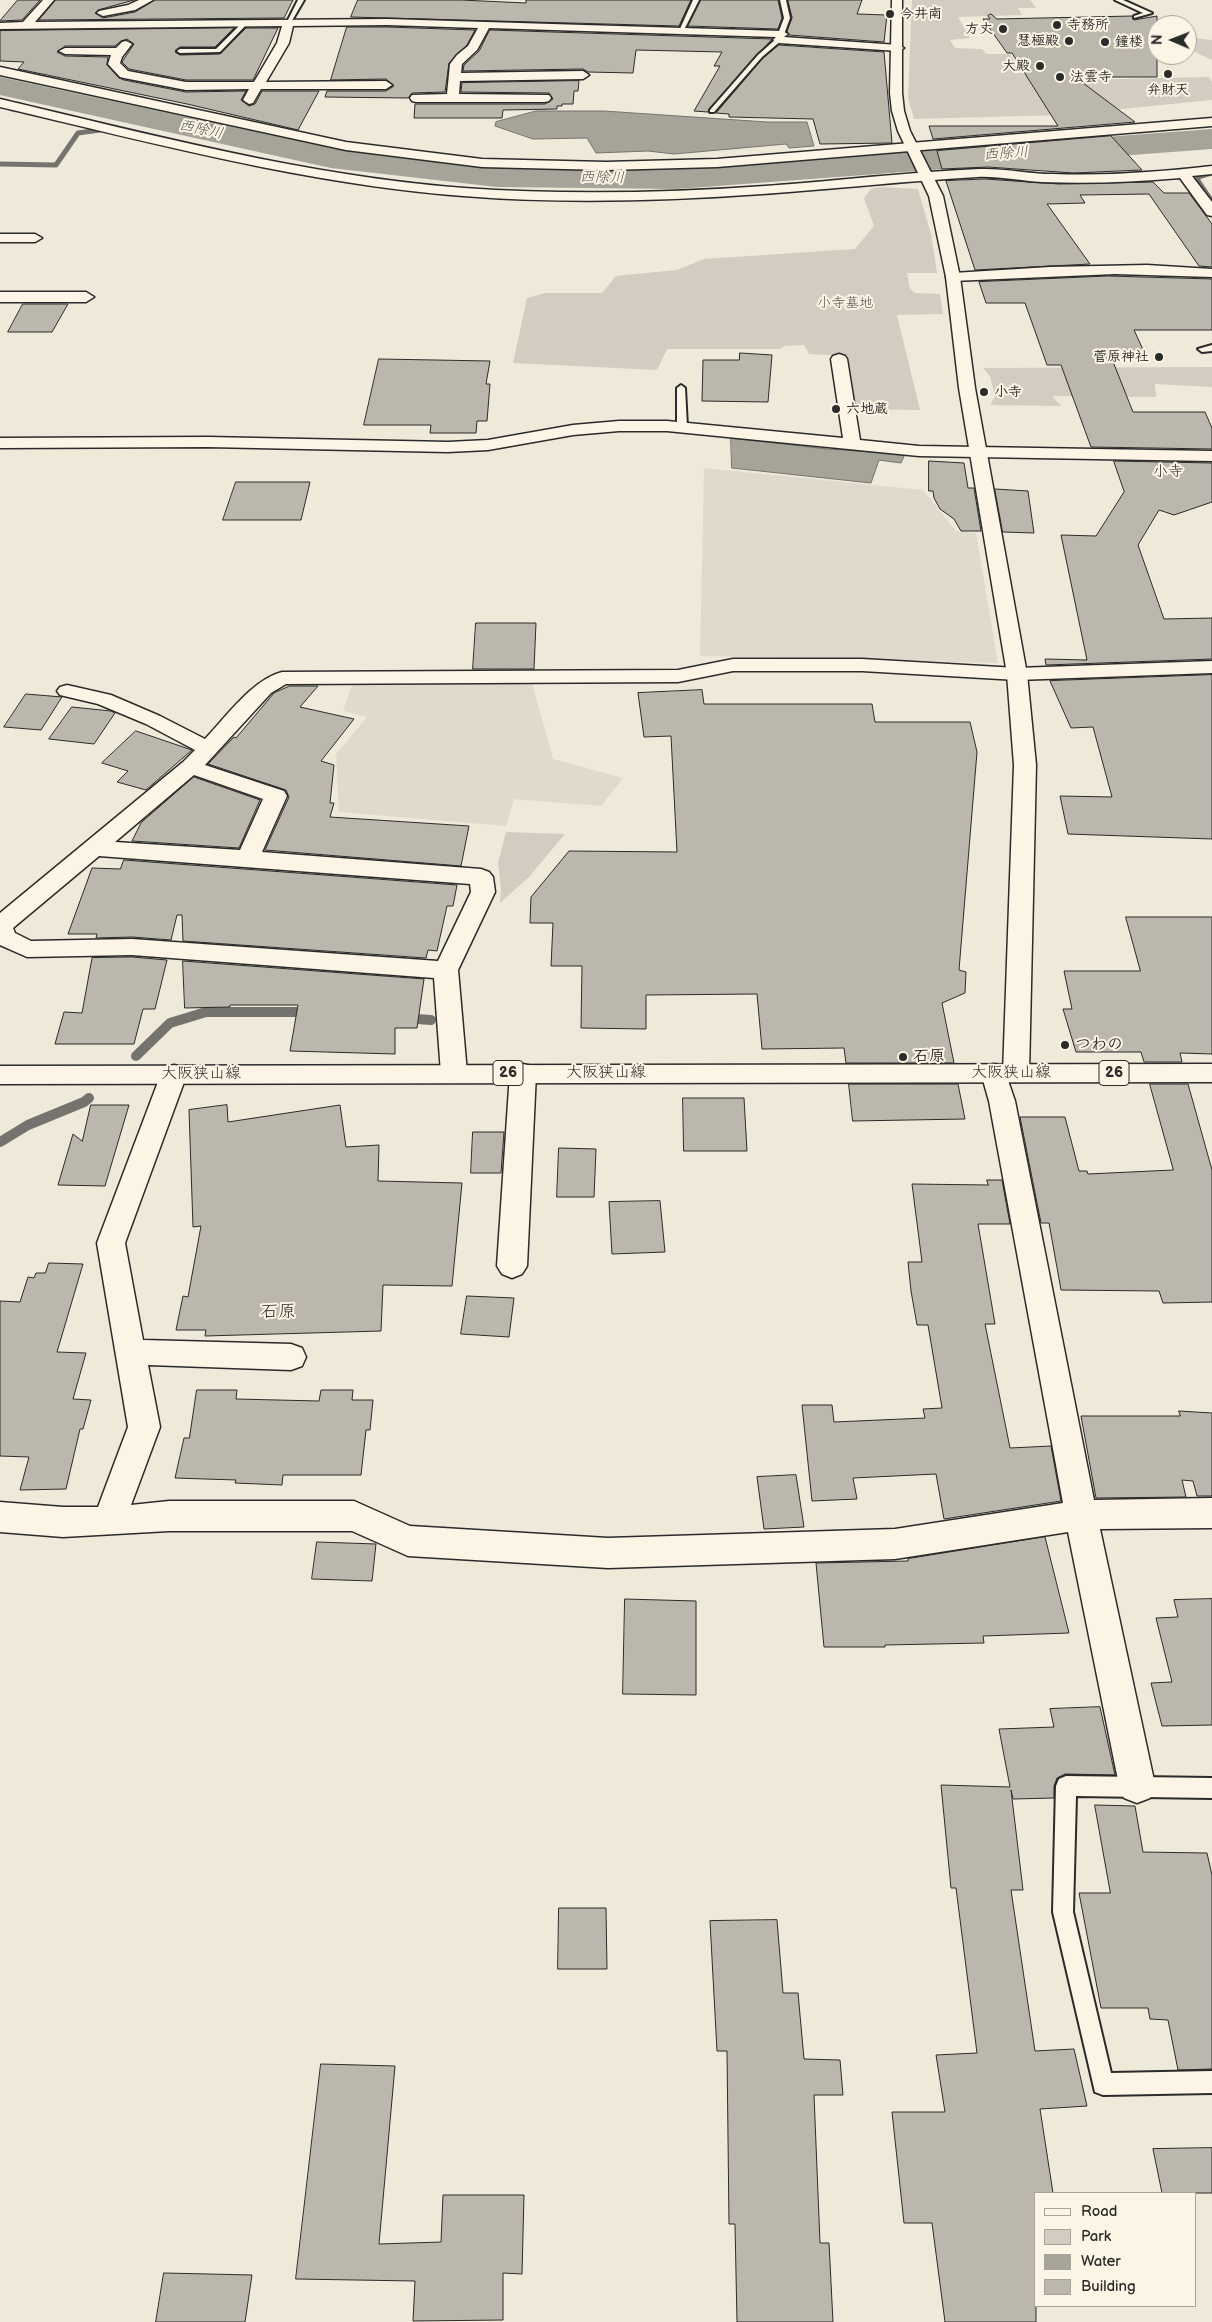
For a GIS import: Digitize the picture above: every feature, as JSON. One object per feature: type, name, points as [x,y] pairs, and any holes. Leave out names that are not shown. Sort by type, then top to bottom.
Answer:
[{"type":"street","points":[[27,24],[49,0]]},
{"type":"street","points":[[897,0],[898,48],[896,93],[898,112],[912,148],[936,196],[953,277],[965,376],[1017,674],[1025,765],[1002,1101],[1081,1515],[1137,1785]]},
{"type":"street","points":[[50,24],[131,8],[146,1]]},
{"type":"street","points":[[95,2],[146,1]]},
{"type":"street","points":[[0,26],[27,24],[245,23],[486,24],[681,30],[898,48]]},
{"type":"street","points":[[202,140],[236,123],[283,43],[288,23]]},
{"type":"street","points":[[452,102],[456,64],[461,56],[473,48],[486,24]]},
{"type":"street","points":[[65,50],[123,48],[114,64],[124,74],[186,86],[386,85]]},
{"type":"street","points":[[0,71],[346,146],[491,163],[606,166],[717,163],[1212,122]]},
{"type":"street","points":[[455,77],[583,75]]},
{"type":"street","points":[[416,98],[452,102],[545,98]]},
{"type":"street","points":[[0,103],[202,140],[312,172],[463,192],[671,195],[732,192],[924,174],[984,173],[1037,178],[1105,178],[1184,174],[1212,170]]},
{"type":"street","points":[[1184,174],[1212,212]]},
{"type":"street","points":[[0,238],[35,238]]},
{"type":"street","points":[[953,277],[1030,272],[1118,270],[1212,272]]},
{"type":"street","points":[[0,296],[86,297]]},
{"type":"street","points":[[839,360],[852,444]]},
{"type":"street","points":[[0,443],[208,442],[448,447],[488,444],[572,430],[619,426],[682,427],[919,451],[1212,456]]},
{"type":"street","points":[[446,970],[132,947],[26,949],[6,938],[0,926],[191,767],[264,689],[282,678],[678,676],[733,665],[862,665],[1017,674],[1212,667]]},
{"type":"street","points":[[67,691],[104,699],[153,720],[208,749]]},
{"type":"street","points":[[191,767],[276,796],[248,858]]},
{"type":"street","points":[[94,848],[248,858],[481,878],[483,892],[446,970],[454,1073]]},
{"type":"street","points":[[512,1266],[522,1073]]},
{"type":"street","name":"大阪狭山線","points":[[0,1075],[1212,1073]]},
{"type":"street","points":[[108,1521],[144,1427],[111,1243],[174,1074]]},
{"type":"street","points":[[130,1352],[291,1356]]},
{"type":"street","points":[[0,1517],[63,1522],[108,1521],[169,1516],[354,1516],[408,1541],[608,1553],[895,1544],[1081,1515],[1212,1513]]},
{"type":"lane","points":[[288,23],[301,0]]},
{"type":"lane","points":[[681,30],[696,0]]},
{"type":"lane","points":[[712,111],[760,56],[780,38],[787,18],[783,0]]},
{"type":"lane","points":[[1118,0],[1149,13],[1136,17]]},
{"type":"lane","points":[[180,51],[218,51],[245,23]]},
{"type":"lane","points":[[681,388],[682,427]]},
{"type":"lane","points":[[1212,1788],[1137,1785],[1066,1786],[1063,1912],[1103,2084],[1212,2082]]},
{"type":"shaded area","points":[[704,468],[923,490],[956,531],[976,533],[998,663],[700,656]]},
{"type":"shaded area","points":[[353,683],[532,683],[553,759],[623,778],[601,806],[514,799],[506,826],[339,812],[336,754],[367,717],[343,711]]},
{"type":"green space","points":[[912,0],[1030,0],[1036,8],[1018,8],[1022,15],[958,17],[970,38],[950,40],[955,48],[982,49],[986,54],[1010,54],[1023,74],[1067,73],[1077,80],[1209,77],[1212,82],[1212,100],[1061,115],[914,119],[908,98]]},
{"type":"green space","points":[[1197,38],[1212,40],[1212,60],[1197,53]]},
{"type":"green space","name":"小寺墓地","points":[[880,187],[918,189],[931,234],[937,273],[907,273],[910,289],[915,293],[940,294],[943,314],[897,315],[920,410],[853,409],[843,356],[809,354],[804,345],[784,346],[780,349],[667,349],[657,370],[513,363],[527,298],[545,293],[602,293],[616,276],[677,270],[704,259],[855,249],[874,226],[864,198],[871,189]]},
{"type":"green space","points":[[1212,367],[1212,387],[1155,384],[1156,397],[1052,396],[1061,406],[990,405],[995,397],[990,376],[983,368]]},
{"type":"green space","points":[[506,832],[565,834],[529,877],[500,903],[501,889],[498,863]]},
{"type":"water","points":[[536,111],[604,111],[767,122],[807,122],[814,146],[789,148],[786,144],[674,154],[648,151],[596,153],[587,138],[533,139],[495,126],[496,122]]},
{"type":"water","points":[[731,438],[827,449],[905,454],[901,463],[879,460],[871,483],[732,468]]},
{"type":"building","points":[[18,0],[40,0],[22,20],[0,21]]},
{"type":"building","points":[[56,0],[134,0],[98,10],[95,13],[103,18],[135,12],[155,0],[293,0],[284,18],[39,20]]},
{"type":"building","points":[[358,0],[461,0],[526,3],[526,0],[691,0],[679,26],[351,17]]},
{"type":"building","points":[[701,0],[778,0],[782,18],[778,29],[688,26]]},
{"type":"building","points":[[788,0],[862,0],[857,14],[887,15],[884,42],[789,35],[787,31],[792,18]]},
{"type":"building","points":[[991,14],[997,19],[1132,16],[1134,20],[1147,18],[1147,65],[1157,65],[1157,77],[1075,77],[1135,122],[933,139],[929,126],[1058,126],[1012,53],[1007,53],[983,19],[990,19],[988,16]]},
{"type":"building","points":[[347,27],[475,30],[467,45],[449,63],[445,92],[412,93],[408,98],[325,97],[327,91],[386,91],[394,86],[386,79],[331,80]]},
{"type":"building","points":[[234,28],[215,47],[180,47],[175,52],[180,55],[220,54],[246,28],[278,28],[253,80],[186,80],[129,69],[122,62],[134,44],[127,39],[115,46],[65,46],[57,52],[65,56],[108,57],[107,65],[119,78],[124,80],[186,92],[246,91],[241,100],[249,106],[255,104],[262,91],[319,91],[298,130],[187,104],[18,69],[24,62],[0,61],[0,31]]},
{"type":"building","points":[[490,30],[772,39],[708,112],[694,111],[720,66],[714,66],[722,52],[636,50],[633,73],[588,72],[583,69],[463,71],[464,65],[479,51]]},
{"type":"building","points":[[779,45],[884,52],[892,143],[820,144],[813,119],[729,117],[729,114],[716,113],[763,58]]},
{"type":"building","points":[[579,81],[578,91],[574,91],[573,104],[562,104],[562,106],[557,106],[557,109],[503,110],[502,118],[414,118],[415,104],[545,104],[553,99],[549,93],[461,92],[462,83]]},
{"type":"building","points":[[1111,136],[1142,170],[1073,173],[988,167],[942,169],[937,151]]},
{"type":"building","points":[[985,179],[1059,184],[1153,182],[1164,193],[1189,193],[1212,224],[1212,267],[1199,266],[1149,194],[1080,195],[1085,203],[1047,204],[1090,264],[975,270],[946,181]]},
{"type":"building","points":[[1108,276],[1212,279],[1212,330],[1134,330],[1145,354],[1110,354],[1133,412],[1205,412],[1212,428],[1212,449],[1091,447],[1061,365],[1047,365],[1025,303],[986,303],[979,282]]},
{"type":"building","points":[[23,304],[68,304],[52,332],[8,332]]},
{"type":"building","points":[[740,353],[772,355],[768,402],[702,401],[703,360],[739,360]]},
{"type":"building","points":[[379,359],[490,361],[486,384],[490,384],[487,421],[477,421],[476,433],[430,433],[431,425],[364,425]]},
{"type":"building","points":[[929,461],[964,463],[968,488],[974,488],[981,531],[961,531],[954,519],[940,509],[934,498],[933,491],[929,491]]},
{"type":"building","points":[[1114,461],[1212,463],[1212,502],[1174,515],[1159,510],[1138,545],[1164,619],[1212,618],[1212,659],[1046,665],[1045,659],[1087,660],[1061,535],[1096,536],[1124,492]]},
{"type":"building","points":[[236,482],[310,482],[301,520],[223,520]]},
{"type":"building","points":[[995,489],[1028,491],[1034,533],[1003,532]]},
{"type":"building","points":[[476,623],[536,623],[534,669],[473,669]]},
{"type":"building","points":[[1212,675],[1212,839],[1068,834],[1060,796],[1112,797],[1093,727],[1071,728],[1050,681]]},
{"type":"building","points":[[290,686],[318,686],[300,707],[354,719],[321,761],[334,765],[330,803],[334,803],[330,817],[469,826],[461,866],[265,850],[289,797],[286,790],[208,764],[234,737],[236,738],[274,693]]},
{"type":"building","points":[[702,690],[704,704],[872,704],[875,722],[970,722],[977,752],[959,970],[966,972],[965,993],[942,1003],[954,1063],[846,1063],[844,1048],[762,1049],[757,994],[646,995],[646,1029],[581,1028],[582,966],[551,966],[553,923],[530,923],[531,897],[569,851],[677,852],[671,736],[644,737],[638,693]]},
{"type":"building","points":[[26,694],[62,697],[41,730],[4,727]]},
{"type":"building","points":[[72,707],[115,713],[94,744],[49,739]]},
{"type":"building","points":[[136,731],[192,750],[146,790],[117,782],[128,771],[102,763]]},
{"type":"building","points":[[194,777],[260,800],[239,848],[132,841],[141,823]]},
{"type":"building","points":[[124,860],[457,885],[453,906],[447,906],[437,951],[428,950],[426,958],[183,941],[182,915],[177,915],[171,940],[132,937],[96,938],[97,934],[68,934],[92,868],[120,869]]},
{"type":"building","points":[[1126,917],[1212,917],[1212,1054],[1180,1053],[1182,1062],[1144,1062],[1141,1052],[1076,1052],[1063,1009],[1072,1009],[1064,971],[1140,971]]},
{"type":"building","points":[[132,957],[167,960],[155,1009],[143,1009],[134,1044],[55,1044],[64,1012],[82,1013],[92,958]]},
{"type":"building","points":[[183,961],[424,979],[417,1028],[395,1028],[395,1054],[290,1051],[298,1005],[230,1005],[230,1007],[185,1008]]},
{"type":"building","points":[[849,1084],[958,1084],[965,1119],[853,1121]]},
{"type":"building","points":[[1150,1084],[1188,1084],[1212,1170],[1212,1302],[1163,1303],[1159,1291],[1061,1290],[1049,1223],[1041,1223],[1020,1117],[1065,1117],[1079,1171],[1087,1171],[1088,1174],[1173,1170]]},
{"type":"building","points":[[683,1098],[744,1098],[747,1151],[684,1151]]},
{"type":"building","points":[[91,1105],[129,1105],[105,1186],[58,1185],[73,1134],[82,1141]]},
{"type":"building","points":[[227,1105],[228,1122],[340,1105],[346,1147],[379,1145],[378,1181],[462,1183],[452,1286],[383,1285],[381,1331],[205,1336],[206,1330],[176,1330],[183,1296],[188,1297],[201,1226],[193,1227],[189,1110]]},
{"type":"building","points":[[473,1132],[504,1132],[501,1173],[471,1173]]},
{"type":"building","points":[[559,1148],[596,1149],[594,1197],[557,1197]]},
{"type":"building","points":[[987,1180],[1002,1180],[1010,1224],[978,1224],[995,1324],[985,1324],[1010,1448],[1051,1446],[1061,1501],[944,1519],[936,1474],[853,1478],[857,1499],[812,1501],[802,1405],[832,1405],[834,1422],[925,1418],[923,1409],[942,1408],[928,1325],[917,1325],[911,1291],[908,1262],[922,1262],[912,1184],[988,1185]]},
{"type":"building","points":[[660,1201],[665,1252],[612,1254],[609,1202]]},
{"type":"building","points":[[49,1263],[83,1264],[57,1352],[86,1353],[73,1399],[91,1400],[83,1429],[80,1429],[66,1489],[20,1490],[29,1457],[0,1456],[0,1301],[20,1302],[28,1277],[34,1278],[36,1273],[45,1273]]},
{"type":"building","points":[[467,1296],[514,1298],[509,1337],[461,1334]]},
{"type":"building","points":[[197,1390],[237,1390],[236,1399],[319,1401],[321,1390],[353,1390],[352,1400],[373,1400],[370,1430],[366,1430],[361,1475],[283,1475],[282,1485],[235,1483],[236,1480],[175,1478],[184,1438],[189,1438]]},
{"type":"building","points":[[1179,1411],[1212,1413],[1212,1496],[1197,1496],[1193,1481],[1182,1480],[1186,1497],[1096,1498],[1081,1416],[1180,1416]]},
{"type":"building","points":[[796,1475],[804,1527],[764,1529],[757,1477]]},
{"type":"building","points":[[1045,1537],[1069,1633],[983,1636],[984,1643],[885,1645],[885,1647],[824,1647],[816,1563],[908,1561],[908,1559]]},
{"type":"building","points":[[317,1542],[376,1544],[372,1581],[312,1579]]},
{"type":"building","points":[[625,1599],[696,1601],[696,1695],[623,1694]]},
{"type":"building","points":[[1212,1599],[1212,1725],[1162,1726],[1151,1683],[1172,1682],[1156,1618],[1178,1617],[1174,1600]]},
{"type":"building","points":[[1100,1707],[1115,1775],[1065,1774],[1057,1778],[1054,1786],[1054,1798],[1013,1799],[1011,1790],[1023,1890],[1011,1890],[1035,2051],[1074,2049],[1087,2106],[1040,2109],[1053,2192],[1034,2192],[1034,2307],[1036,2307],[1036,2322],[945,2322],[932,2223],[904,2223],[892,2112],[945,2112],[936,2055],[977,2053],[956,1888],[951,1888],[941,1785],[1010,1787],[999,1729],[1054,1727],[1050,1709]]},
{"type":"building","points":[[1095,1805],[1135,1806],[1143,1852],[1207,1853],[1212,1875],[1212,2069],[1178,2070],[1168,2020],[1150,2019],[1148,2008],[1101,2008],[1079,1893],[1110,1893]]},
{"type":"building","points":[[559,1908],[606,1908],[607,1969],[558,1969]]},
{"type":"building","points":[[777,1920],[783,1993],[798,1993],[804,2059],[840,2060],[843,2095],[814,2095],[820,2243],[829,2243],[833,2322],[737,2322],[735,2224],[729,2224],[727,2051],[717,2051],[710,1921]]},
{"type":"building","points":[[321,2064],[395,2066],[379,2244],[441,2242],[443,2195],[524,2195],[522,2274],[503,2273],[503,2320],[413,2321],[415,2281],[296,2279]]},
{"type":"building","points":[[1212,2148],[1212,2193],[1162,2192],[1153,2149]]},
{"type":"building","points":[[164,2273],[252,2275],[245,2322],[156,2322]]},
{"type":"waterway","name":"西除川","points":[[0,86],[331,158],[497,177],[677,179],[1212,139]]},
{"type":"waterway","points":[[0,164],[56,165],[78,133],[100,130]]},
{"type":"waterway","points":[[1211,200],[1198,181],[1198,177],[1212,173]]},
{"type":"waterway","points":[[136,1056],[170,1023],[206,1012],[313,1012]]},
{"type":"waterway","points":[[403,1018],[431,1020]]},
{"type":"waterway","points":[[0,1142],[28,1125],[84,1102],[89,1098]]},
{"type":"place","name":"今井南","points":[[890,14]]},
{"type":"place","name":"寺務所","points":[[1057,25]]},
{"type":"place","name":"方丈","points":[[1003,29]]},
{"type":"place","name":"慧極殿","points":[[1069,41]]},
{"type":"place","name":"鐘楼","points":[[1105,42]]},
{"type":"place","name":"大殿","points":[[1040,66]]},
{"type":"place","name":"弁財天","points":[[1168,74]]},
{"type":"place","name":"法雲寺","points":[[1060,77]]},
{"type":"place","name":"菅原神社","points":[[1159,357]]},
{"type":"place","name":"小寺","points":[[984,392]]},
{"type":"place","name":"六地蔵","points":[[836,409]]},
{"type":"place","name":"つわの","points":[[1065,1045]]},
{"type":"place","name":"石原","points":[[903,1057]]},
{"type":"district","name":"小寺","points":[[1168,472]]},
{"type":"district","name":"石原","points":[[278,1312]]}]
